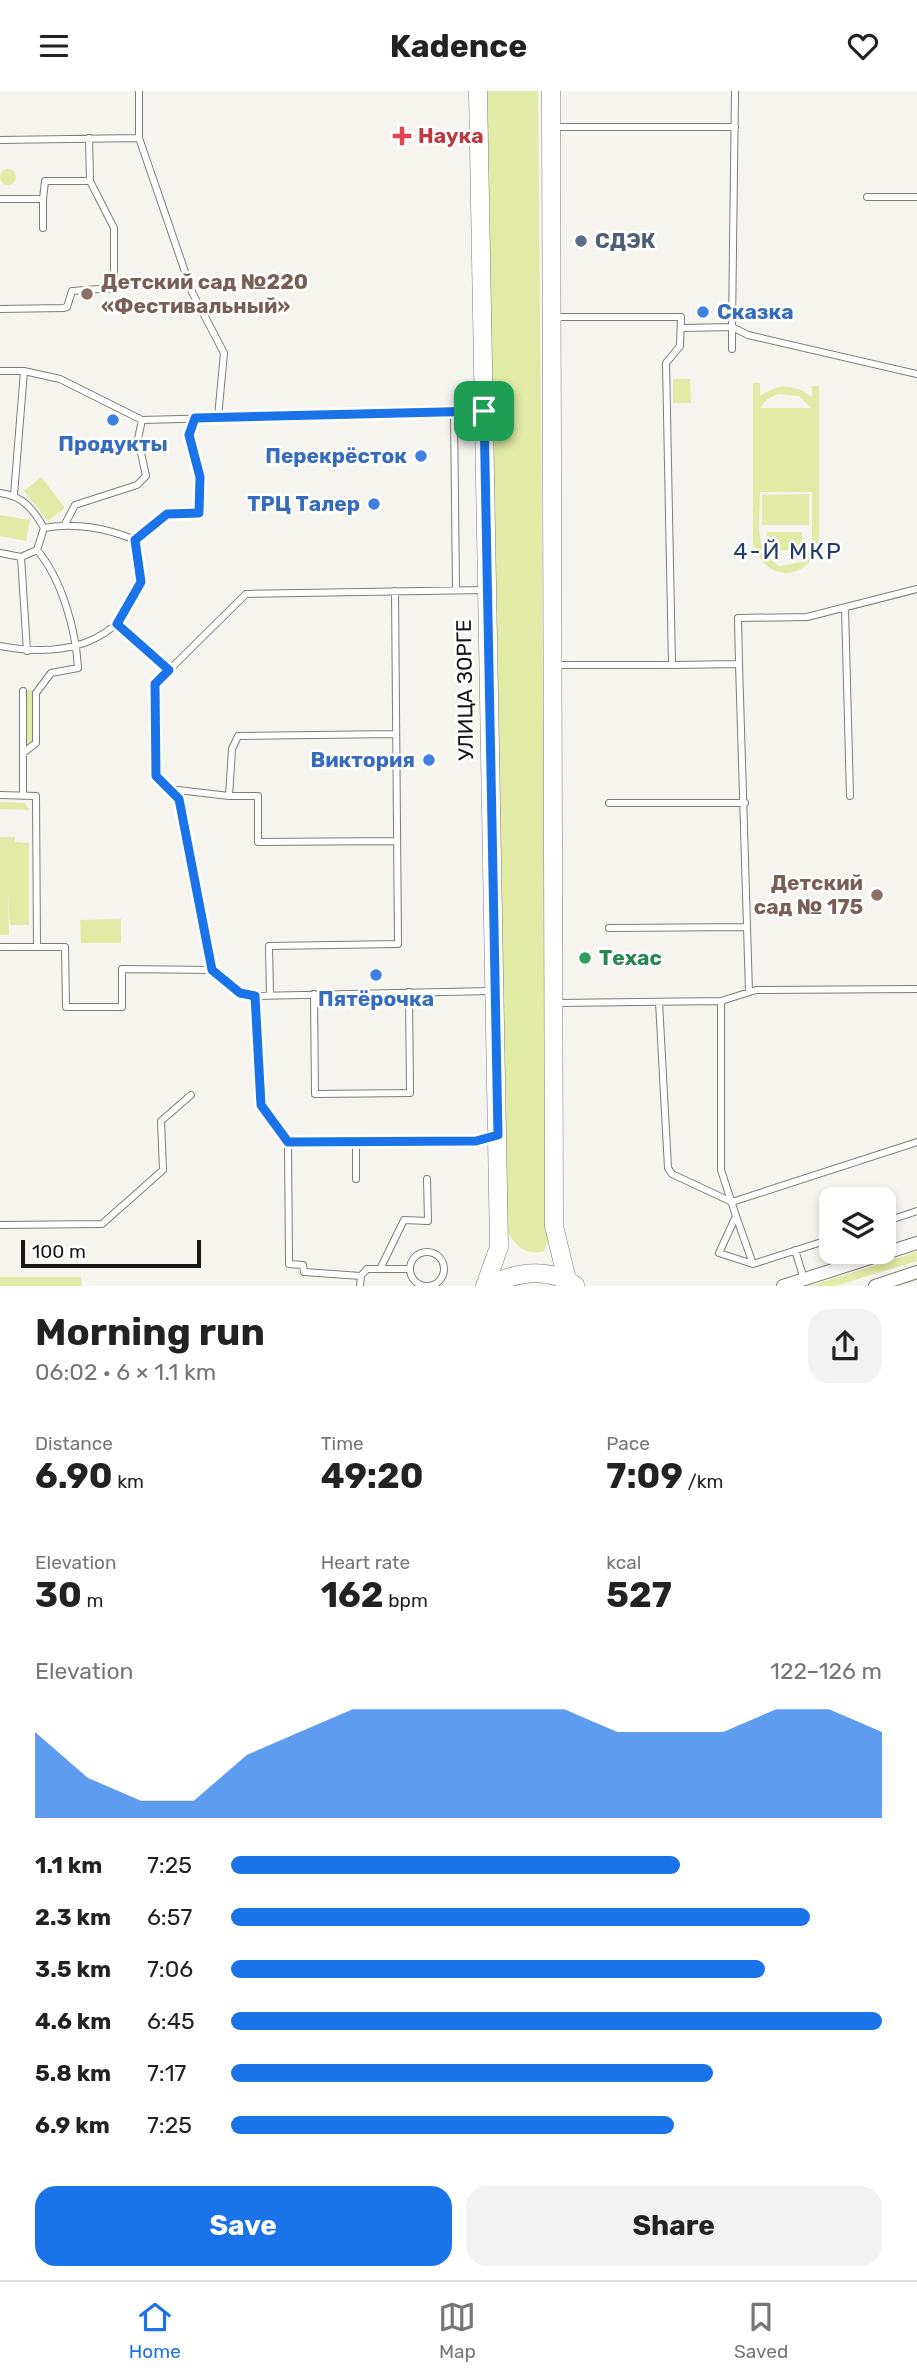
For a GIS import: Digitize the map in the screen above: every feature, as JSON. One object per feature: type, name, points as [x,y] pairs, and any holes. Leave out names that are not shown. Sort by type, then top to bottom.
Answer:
[{"type":"main road","name":"УЛИЦА ЗОРГЕ","points":[[478,91],[499,1247],[486,1286]]},
{"type":"main road","points":[[551,91],[554,1226],[572,1283]]},
{"type":"main road","points":[[486,1286],[524,1273],[546,1274],[572,1283]]},
{"type":"street","points":[[783,1286],[917,1243]]},
{"type":"street","points":[[875,1286],[917,1272]]},
{"type":"lane","points":[[139,91],[139,138],[192,292],[224,353],[218,417]]},
{"type":"lane","points":[[732,349],[735,91]]},
{"type":"lane","points":[[551,128],[735,127]]},
{"type":"lane","points":[[0,309],[63,309],[67,307],[72,291],[114,288],[114,228],[90,181],[89,138]]},
{"type":"lane","points":[[0,140],[139,138]]},
{"type":"lane","points":[[43,228],[46,181],[90,181]]},
{"type":"lane","points":[[866,197],[917,197]]},
{"type":"lane","points":[[0,199],[43,199]]},
{"type":"lane","points":[[551,317],[681,317],[680,347],[666,363],[672,665]]},
{"type":"lane","points":[[681,328],[732,327],[748,335],[917,375]]},
{"type":"lane","points":[[0,371],[24,371],[60,379],[142,420],[484,411]]},
{"type":"lane","points":[[14,495],[24,371]]},
{"type":"lane","points":[[454,412],[456,590]]},
{"type":"lane","points":[[135,540],[167,514],[199,513],[200,477],[189,435],[195,418]]},
{"type":"lane","points":[[65,524],[75,505],[137,485],[146,476],[138,439],[142,420]]},
{"type":"lane","points":[[0,493],[14,495],[31,507],[44,528],[37,551]]},
{"type":"lane","points":[[44,528],[65,524],[119,533],[135,540]]},
{"type":"lane","points":[[0,646],[27,651],[77,648],[117,624],[141,582],[135,540]]},
{"type":"lane","points":[[0,553],[21,557],[37,551]]},
{"type":"lane","points":[[23,753],[36,743],[36,693],[51,673],[78,669],[77,648],[51,566],[37,551]]},
{"type":"lane","points":[[21,557],[27,651]]},
{"type":"lane","points":[[749,992],[738,618],[807,617],[917,589]]},
{"type":"lane","points":[[212,970],[179,799],[156,776],[155,684],[246,594],[485,590]]},
{"type":"lane","points":[[270,995],[269,946],[398,944],[395,591]]},
{"type":"lane","points":[[845,608],[850,796]]},
{"type":"lane","points":[[117,624],[169,670]]},
{"type":"lane","points":[[553,665],[738,664]]},
{"type":"lane","points":[[23,691],[23,796]]},
{"type":"lane","points":[[229,796],[232,749],[238,736],[397,734]]},
{"type":"lane","points":[[169,789],[229,796],[258,796],[258,842],[397,841]]},
{"type":"lane","points":[[0,795],[36,796],[37,947]]},
{"type":"lane","points":[[609,803],[745,803]]},
{"type":"lane","points":[[609,929],[747,927]]},
{"type":"lane","points":[[0,947],[65,947],[66,1007],[122,1007],[122,969],[212,970],[240,993],[255,996],[493,991]]},
{"type":"lane","points":[[554,1003],[721,1001],[749,992],[917,989]]},
{"type":"lane","points":[[314,994],[315,1094],[410,1093],[409,992]]},
{"type":"lane","points":[[255,996],[261,1105],[288,1142],[289,1264],[303,1265],[304,1272],[360,1276]]},
{"type":"lane","points":[[721,1001],[721,1170],[753,1264]]},
{"type":"lane","points":[[659,1002],[668,1168],[672,1174],[732,1202],[917,1142]]},
{"type":"lane","points":[[0,1225],[102,1224],[163,1170],[161,1121],[191,1095]]},
{"type":"lane","points":[[288,1142],[476,1141],[498,1135]]},
{"type":"lane","points":[[356,1142],[356,1179]]},
{"type":"lane","points":[[380,1269],[404,1220],[428,1221],[427,1179]]},
{"type":"lane","points":[[896,1218],[917,1211]]},
{"type":"lane","points":[[736,1216],[719,1252],[753,1264],[819,1243]]},
{"type":"lane","points":[[795,1250],[805,1279]]},
{"type":"lane","points":[[425,1252],[438,1256],[444,1268],[439,1281],[424,1286],[417,1283],[410,1269],[417,1255],[425,1252]]},
{"type":"lane","points":[[360,1286],[360,1276],[366,1269],[410,1269]]},
{"type":"green space","points":[[485,91],[538,91],[548,1238],[544,1251],[538,1252],[522,1248],[507,1230]]},
{"type":"green space","points":[[8,169],[14,171],[14,183],[8,185],[2,183],[0,177],[2,171]]},
{"type":"green space","points":[[673,379],[690,379],[691,403],[673,403]]},
{"type":"green space","points":[[753,383],[760,383],[760,396],[773,389],[786,387],[812,397],[812,386],[819,386],[819,542],[814,555],[797,571],[787,573],[767,565],[753,543]],"holes":[[[778,394],[799,396],[811,408],[760,408],[767,399]],[[760,492],[812,492],[812,542],[802,562],[780,566],[765,553],[761,544],[759,523]]]},
{"type":"green space","points":[[41,477],[65,508],[48,521],[24,491]]},
{"type":"green space","points":[[809,494],[809,525],[762,525],[762,495]]},
{"type":"green space","points":[[0,515],[30,520],[26,541],[0,536]]},
{"type":"green space","points":[[767,532],[802,532],[802,550],[767,550]]},
{"type":"green space","points":[[27,690],[34,690],[33,741],[26,746]]},
{"type":"green space","points":[[0,802],[25,803],[29,810],[0,809]]},
{"type":"green space","points":[[0,837],[15,837],[15,842],[29,843],[29,925],[10,925],[8,895],[9,935],[0,935]]},
{"type":"green space","points":[[121,919],[121,943],[81,943],[80,920]]},
{"type":"green space","points":[[917,1252],[917,1261],[835,1286],[810,1286],[879,1264],[896,1264],[896,1259]]},
{"type":"green space","points":[[0,1277],[81,1277],[82,1286],[0,1286]]},
{"type":"place","name":"Наука","points":[[402,136]]},
{"type":"place","name":"СДЭК","points":[[581,241]]},
{"type":"place","name":"Детский сад №220 «Фестивальный»","points":[[87,294]]},
{"type":"place","name":"Сказка","points":[[703,312]]},
{"type":"place","name":"Продукты","points":[[113,420]]},
{"type":"place","name":"Перекрёсток","points":[[421,456]]},
{"type":"place","name":"ТРЦ Талер","points":[[374,504]]},
{"type":"place","name":"Виктория","points":[[429,760]]},
{"type":"place","name":"Детский сад № 175","points":[[877,895]]},
{"type":"place","name":"Техас","points":[[585,958]]},
{"type":"place","name":"Пятёрочка","points":[[376,975]]},
{"type":"district","name":"4-Й МКР","points":[[788,551]]},
{"type":"route","points":[[484,411],[485,590],[498,1135],[476,1141],[288,1142],[261,1105],[255,996],[240,993],[212,970],[179,799],[156,776],[155,684],[169,670],[117,624],[141,582],[135,540],[167,514],[199,513],[200,477],[189,435],[195,418],[484,411]]}]
